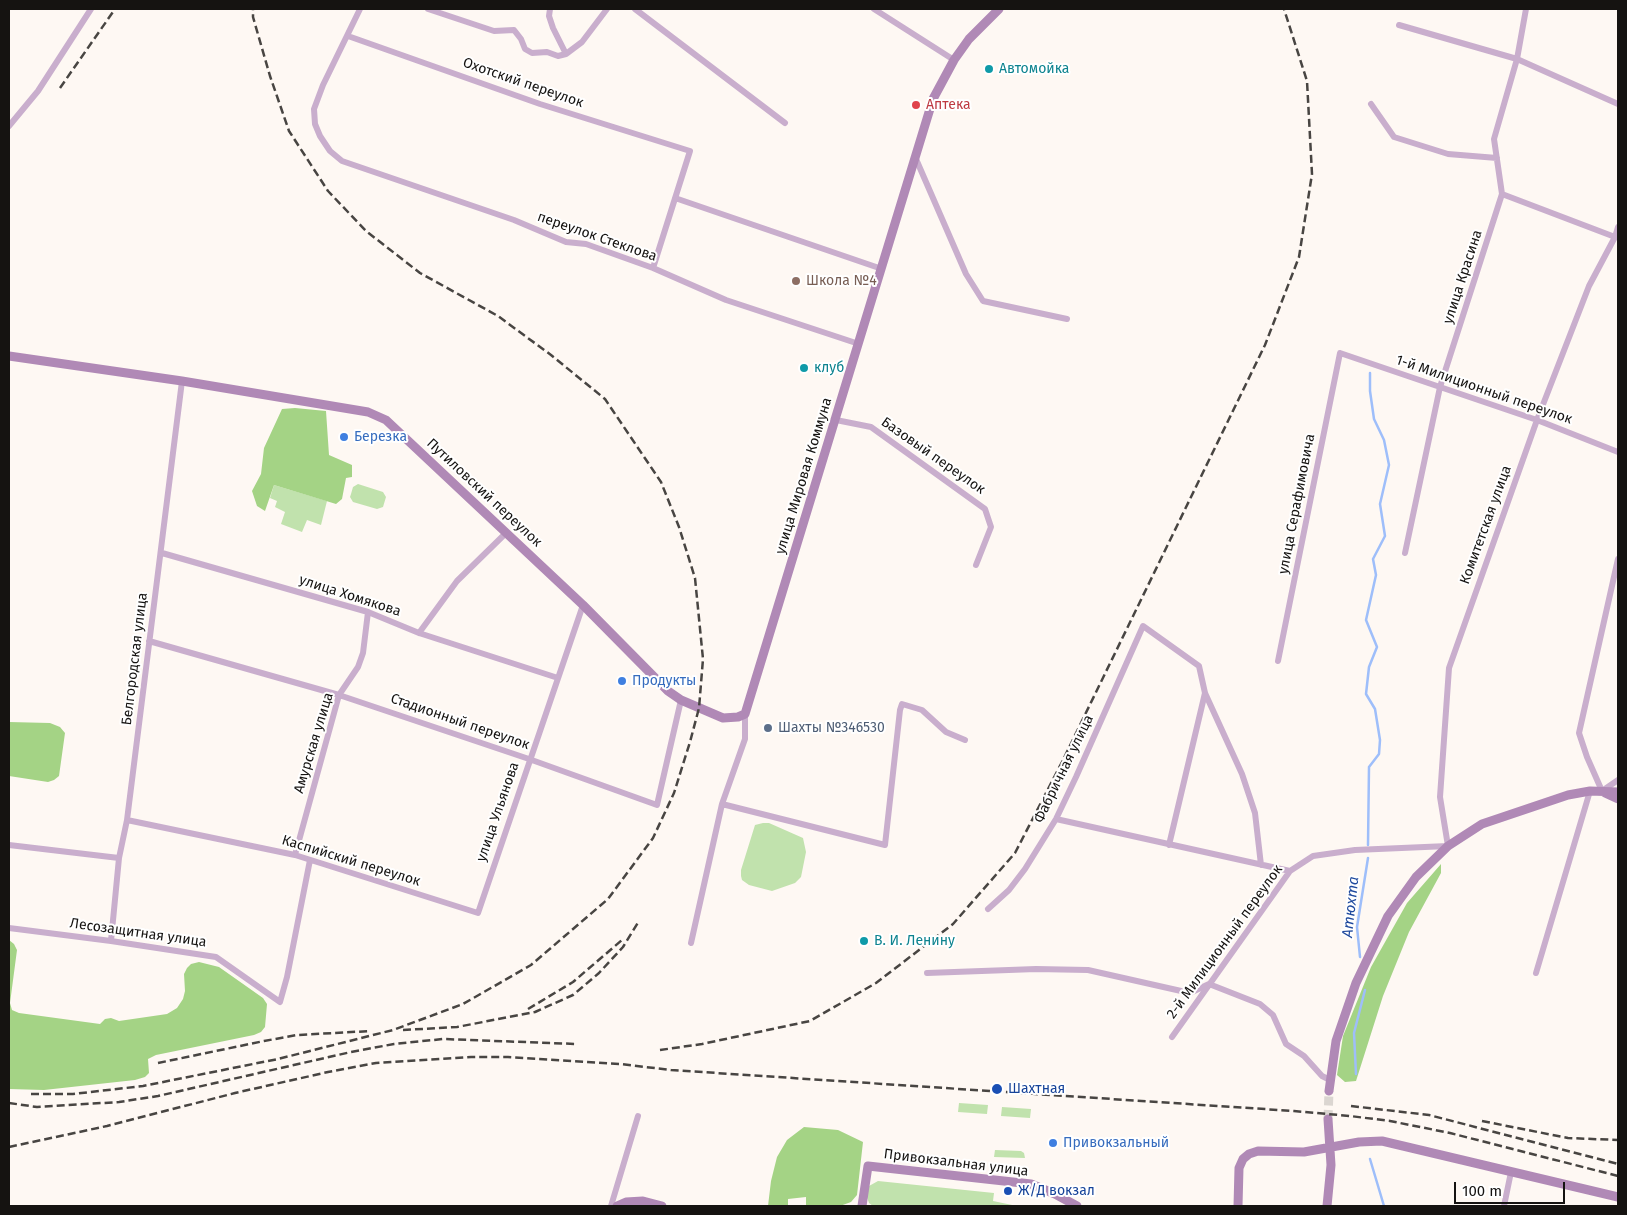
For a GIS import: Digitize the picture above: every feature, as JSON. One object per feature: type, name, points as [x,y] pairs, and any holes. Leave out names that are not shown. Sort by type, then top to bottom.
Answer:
[{"type":"main road","name":"улица Мировая Коммуна","points":[[745,714],[916,160],[933,99],[954,60],[969,39],[999,9]]},
{"type":"main road","name":"Путиловский переулок","points":[[9,356],[182,381],[368,412],[386,420],[583,605],[668,691],[681,700],[724,718],[738,717],[745,714]]},
{"type":"main road","points":[[1329,1091],[1336,1040],[1356,983],[1388,916],[1416,877],[1448,846],[1482,824],[1568,795],[1590,791],[1618,792]]},
{"type":"main road","points":[[1602,791],[1618,799]]},
{"type":"main road","points":[[1327,1206],[1331,1165],[1328,1119]]},
{"type":"main road","points":[[1238,1206],[1239,1168],[1243,1159],[1249,1154],[1258,1151],[1304,1152],[1359,1142],[1382,1142],[1618,1197]]},
{"type":"main road","name":"Привокзальная улица","points":[[862,1206],[868,1166],[1031,1184],[1077,1206]]},
{"type":"main road","points":[[617,1206],[626,1202],[643,1201],[662,1206]]},
{"type":"street","points":[[9,126],[38,91],[91,9]]},
{"type":"street","points":[[348,36],[360,9]]},
{"type":"street","points":[[428,9],[494,32],[514,30],[521,39],[525,49],[532,53],[547,52],[558,56],[566,54],[582,42],[607,9]]},
{"type":"street","points":[[550,9],[549,16],[566,54]]},
{"type":"street","points":[[635,9],[785,123]]},
{"type":"street","points":[[874,9],[954,60]]},
{"type":"street","name":"улица Красина","points":[[1405,553],[1440,387],[1502,194],[1494,139],[1517,59],[1526,9]]},
{"type":"street","points":[[1399,25],[1517,59],[1618,104]]},
{"type":"street","name":"переулок Стеклова","points":[[348,36],[323,85],[314,109],[315,124],[320,136],[330,151],[342,161],[514,220],[566,242],[586,244],[653,268],[726,300],[859,344]]},
{"type":"street","name":"Охотский переулок","points":[[348,36],[540,104],[690,151],[675,198]]},
{"type":"street","points":[[1371,104],[1394,137],[1448,154],[1497,158]]},
{"type":"street","points":[[916,160],[966,274],[983,301],[1067,319]]},
{"type":"street","points":[[1502,194],[1615,237]]},
{"type":"street","points":[[653,268],[675,198],[882,269]]},
{"type":"street","name":"Комитетская улица","points":[[1448,846],[1440,798],[1449,668],[1536,420],[1589,286],[1615,237],[1618,227]]},
{"type":"street","name":"1-й Милиционный переулок","points":[[1340,353],[1536,420],[1618,452]]},
{"type":"street","name":"улица Серафимовича","points":[[1278,661],[1340,353]]},
{"type":"street","name":"Белгородская улица","points":[[111,941],[119,858],[127,820],[182,381]]},
{"type":"street","name":"Базовый переулок","points":[[836,420],[871,427],[985,509],[992,527],[976,566]]},
{"type":"street","points":[[419,632],[457,582],[506,533]]},
{"type":"street","name":"улица Хомякова","points":[[162,552],[368,612],[419,632],[558,678]]},
{"type":"street","points":[[1618,559],[1579,733],[1602,791],[1618,780]]},
{"type":"street","name":"улица Ульянова","points":[[478,913],[583,605]]},
{"type":"street","name":"Амурская улица","points":[[295,855],[339,695],[358,667],[363,653],[368,612]]},
{"type":"street","name":"Фабричная улица","points":[[988,909],[1009,890],[1025,870],[1056,819],[1100,726],[1143,626],[1199,666],[1205,694]]},
{"type":"street","name":"Стадионный переулок","points":[[149,641],[339,695],[529,759],[656,805],[681,700]]},
{"type":"street","points":[[1169,845],[1205,694]]},
{"type":"street","points":[[1205,694],[1242,774],[1255,813],[1261,865]]},
{"type":"street","points":[[722,804],[885,846],[902,704],[922,710],[946,732],[964,740]]},
{"type":"street","name":"улица Мировая Коммуна","points":[[691,943],[722,804],[745,739],[745,714]]},
{"type":"street","points":[[1536,973],[1590,791]]},
{"type":"street","points":[[1056,819],[1290,871]]},
{"type":"street","name":"Каспийский переулок","points":[[127,820],[295,855],[478,913]]},
{"type":"street","points":[[9,845],[119,858]]},
{"type":"street","name":"2-й Милиционный переулок","points":[[1172,1037],[1290,871],[1313,856],[1355,850],[1448,846]]},
{"type":"street","name":"Лесозащитная улица","points":[[9,928],[216,957],[280,1002],[287,978],[310,860]]},
{"type":"street","points":[[927,973],[1036,969],[1088,970],[1190,993],[1209,984],[1260,1004],[1273,1014],[1286,1044],[1304,1056],[1322,1076],[1330,1080]]},
{"type":"street","points":[[612,1206],[638,1116]]},
{"type":"street","points":[[1504,1206],[1511,1172]]},
{"type":"green space","points":[[295,408],[326,411],[329,455],[352,465],[352,477],[346,478],[342,499],[336,504],[274,485],[265,511],[257,506],[252,491],[261,474],[264,448],[282,409]]},
{"type":"green space","points":[[358,484],[383,492],[386,497],[383,507],[377,509],[353,502],[350,497],[353,487]]},
{"type":"green space","points":[[274,485],[327,501],[321,525],[307,520],[302,532],[281,524],[285,512],[275,507],[277,501],[270,498]]},
{"type":"green space","points":[[9,722],[50,723],[60,727],[65,733],[59,776],[48,782],[9,776]]},
{"type":"green space","points":[[769,823],[803,838],[806,852],[801,877],[795,883],[772,891],[749,885],[742,880],[741,876],[741,870],[755,825]]},
{"type":"green space","points":[[1441,864],[1441,873],[1409,932],[1383,996],[1356,1081],[1345,1082],[1337,1075],[1343,1036],[1371,967],[1407,903]]},
{"type":"green space","points":[[9,940],[17,950],[10,1003],[12,1010],[19,1013],[100,1024],[105,1019],[111,1018],[119,1021],[167,1014],[177,1008],[183,999],[185,991],[184,974],[187,968],[191,964],[199,962],[219,967],[263,998],[267,1004],[265,1027],[261,1032],[254,1035],[156,1055],[148,1059],[149,1073],[145,1077],[135,1080],[44,1090],[9,1089]]},
{"type":"green space","points":[[959,1103],[988,1105],[987,1114],[958,1112]]},
{"type":"green space","points":[[1002,1107],[1031,1109],[1030,1118],[1001,1116]]},
{"type":"green space","points":[[804,1127],[838,1130],[863,1142],[857,1195],[851,1202],[840,1206],[806,1206],[806,1197],[788,1199],[788,1206],[768,1206],[771,1181],[777,1157],[787,1140]]},
{"type":"green space","points":[[995,1150],[1021,1151],[1024,1153],[1025,1158],[994,1157]]},
{"type":"green space","points":[[878,1181],[994,1193],[993,1201],[1017,1206],[873,1206],[869,1203],[867,1197],[869,1186]]},
{"type":"waterway","name":"Атюхта","points":[[1368,845],[1369,767],[1379,754],[1380,740],[1375,709],[1366,694],[1369,667],[1377,647],[1366,620],[1376,575],[1373,559],[1385,536],[1380,504],[1389,465],[1384,440],[1374,419],[1370,391],[1370,373]]},
{"type":"waterway","name":"Атюхта","points":[[1360,957],[1357,927],[1368,858]]},
{"type":"waterway","name":"Атюхта","points":[[1356,1074],[1354,1033],[1365,990]]},
{"type":"waterway","name":"Атюхта","points":[[1370,1159],[1384,1206]]},
{"type":"tunnel","points":[[1328,1119],[1329,1091]]},
{"type":"railway","points":[[60,88],[115,9]]},
{"type":"railway","points":[[31,1094],[73,1094],[143,1086],[278,1059],[393,1030],[463,1004],[531,965],[608,899],[653,838],[674,793],[699,708],[703,659],[695,578],[679,527],[661,482],[605,399],[551,355],[498,316],[420,273],[366,231],[328,191],[289,131],[270,76],[253,17],[253,9]]},
{"type":"railway","points":[[660,1050],[702,1044],[810,1021],[876,983],[953,924],[1015,853],[1062,762],[1265,345],[1299,257],[1312,174],[1307,81],[1284,9]]},
{"type":"railway","points":[[403,1030],[457,1027],[535,1012],[573,995],[599,973],[623,947],[639,921]]},
{"type":"railway","points":[[528,1009],[573,982],[622,940]]},
{"type":"railway","points":[[158,1063],[297,1035],[371,1031]]},
{"type":"railway","points":[[9,1103],[37,1107],[119,1102],[158,1096],[394,1044],[443,1039],[577,1044]]},
{"type":"railway","points":[[9,1147],[107,1126],[235,1093],[376,1063],[471,1057],[508,1057],[620,1064],[671,1070],[1350,1116],[1390,1121],[1450,1133],[1618,1176]]},
{"type":"railway","points":[[1351,1106],[1429,1115],[1618,1164]]},
{"type":"railway","points":[[1482,1121],[1568,1138],[1618,1140]]},
{"type":"place","name":"Автомойка","points":[[989,69]]},
{"type":"place","name":"Аптека","points":[[916,105]]},
{"type":"place","name":"Школа №4","points":[[796,281]]},
{"type":"place","name":"клуб","points":[[804,368]]},
{"type":"place","name":"Березка","points":[[344,437]]},
{"type":"place","name":"Продукты","points":[[622,681]]},
{"type":"place","name":"Шахты №346530","points":[[768,728]]},
{"type":"place","name":"В. И. Ленину","points":[[864,941]]},
{"type":"place","name":"Шахтная","points":[[997,1089]]},
{"type":"place","name":"Привокзальный","points":[[1053,1143]]},
{"type":"place","name":"Ж/Д вокзал","points":[[1008,1191]]}]
